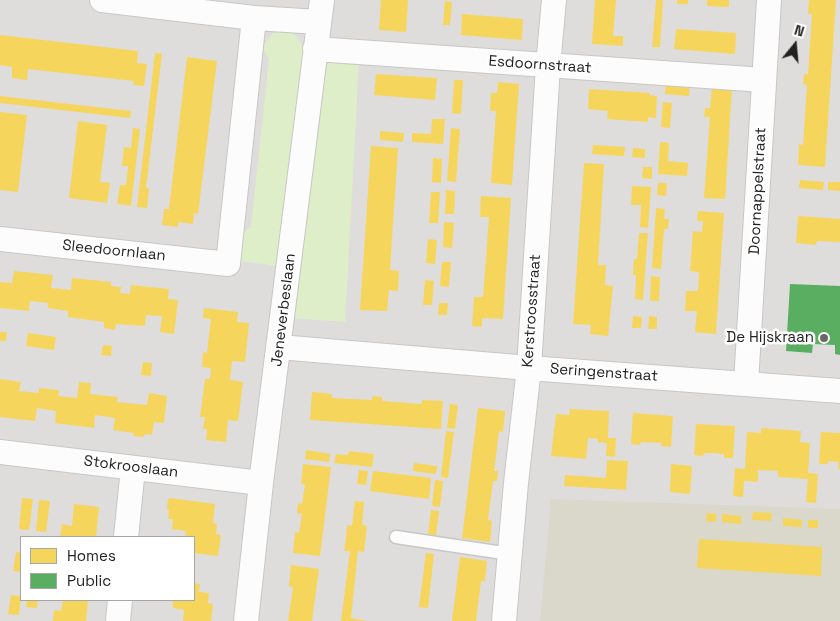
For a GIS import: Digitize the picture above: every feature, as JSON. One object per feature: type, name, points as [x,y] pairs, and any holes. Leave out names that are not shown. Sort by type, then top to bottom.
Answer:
[{"type":"street","points":[[102,0],[254,18],[321,11]]},
{"type":"street","name":"Kerstroosstraat","points":[[508,621],[510,554],[529,368],[548,66],[554,0]]},
{"type":"street","name":"Doornappelstraat","points":[[746,383],[768,0]]},
{"type":"street","name":"Jeneverbeslaan","points":[[246,621],[261,482],[321,11]]},
{"type":"street","name":"Sleedoornlaan","points":[[0,239],[228,264],[254,18]]},
{"type":"street","name":"Esdoornstraat","points":[[315,50],[764,80]]},
{"type":"street","name":"Seringenstraat","points":[[279,347],[840,391]]},
{"type":"street","name":"Stokrooslaan","points":[[0,452],[261,482]]},
{"type":"street","points":[[126,536],[133,468]]},
{"type":"street","points":[[118,621],[120,601]]},
{"type":"lane","points":[[396,538],[510,554]]},
{"type":"shaded area","points":[[0,0],[840,0],[840,621],[0,621]]},
{"type":"shaded area","points":[[551,499],[840,509],[840,621],[540,621]]},
{"type":"green space","points":[[282,31],[292,32],[300,40],[304,51],[278,266],[238,261],[241,234],[251,227],[269,59],[264,50],[265,43],[273,33]]},
{"type":"green space","points":[[324,58],[359,61],[345,322],[292,318]]},
{"type":"building: Homes","points":[[381,0],[408,0],[406,32],[379,30]]},
{"type":"building: Homes","points":[[595,0],[616,0],[613,36],[623,36],[623,46],[592,44]]},
{"type":"building: Homes","points":[[656,0],[663,0],[660,47],[652,47]]},
{"type":"building: Homes","points":[[677,0],[688,0],[688,4],[677,4]]},
{"type":"building: Homes","points":[[707,0],[729,0],[729,7],[707,6]]},
{"type":"building: Homes","points":[[809,0],[836,0],[825,167],[798,165],[799,144],[803,145],[807,85],[803,84],[804,74],[808,74],[812,14],[808,14]]},
{"type":"building: Homes","points":[[445,1],[452,2],[450,25],[443,25]]},
{"type":"building: Homes","points":[[462,14],[523,19],[522,40],[461,35]]},
{"type":"building: Homes","points":[[676,29],[736,33],[735,54],[674,49]]},
{"type":"building: Homes","points":[[0,35],[138,51],[137,63],[147,64],[144,86],[133,85],[134,81],[28,69],[27,80],[12,78],[12,67],[0,65]]},
{"type":"building: Homes","points":[[155,53],[162,54],[146,188],[149,188],[147,208],[137,207]]},
{"type":"building: Homes","points":[[187,57],[217,61],[198,214],[194,213],[193,224],[178,222],[178,227],[162,225],[164,209],[169,209]]},
{"type":"building: Homes","points":[[376,74],[437,78],[435,100],[374,95]]},
{"type":"building: Homes","points":[[454,80],[463,80],[461,114],[452,113]]},
{"type":"building: Homes","points":[[666,81],[690,83],[689,96],[665,94]]},
{"type":"building: Homes","points":[[498,82],[519,84],[512,185],[491,183],[496,111],[490,111],[491,93],[497,93]]},
{"type":"building: Homes","points":[[712,87],[732,88],[725,199],[704,198],[710,117],[704,117],[705,108],[710,108]]},
{"type":"building: Homes","points":[[589,89],[650,93],[649,95],[657,96],[656,118],[648,117],[648,122],[607,119],[608,111],[588,109]]},
{"type":"building: Homes","points":[[0,96],[131,111],[130,118],[0,103]]},
{"type":"building: Homes","points":[[663,102],[672,103],[670,128],[661,127]]},
{"type":"building: Homes","points":[[0,112],[27,115],[18,192],[0,190]]},
{"type":"building: Homes","points":[[432,119],[445,119],[443,144],[412,142],[412,133],[431,134]]},
{"type":"building: Homes","points":[[78,121],[107,125],[100,182],[110,183],[107,203],[69,198]]},
{"type":"building: Homes","points":[[133,128],[140,129],[131,206],[117,204],[120,185],[126,185],[128,166],[122,166],[124,147],[131,148]]},
{"type":"building: Homes","points":[[451,128],[460,129],[456,182],[447,181]]},
{"type":"building: Homes","points":[[380,131],[404,133],[403,142],[380,140]]},
{"type":"building: Homes","points":[[660,142],[669,143],[668,161],[688,163],[687,176],[658,174]]},
{"type":"building: Homes","points":[[593,145],[625,147],[624,156],[592,154]]},
{"type":"building: Homes","points":[[371,146],[398,148],[390,270],[399,271],[398,291],[389,290],[387,311],[360,310]]},
{"type":"building: Homes","points":[[633,148],[645,149],[645,158],[632,157]]},
{"type":"building: Homes","points":[[433,158],[442,159],[441,183],[432,182]]},
{"type":"building: Homes","points":[[584,163],[604,164],[598,265],[606,265],[605,285],[613,286],[608,336],[590,334],[591,325],[573,324]]},
{"type":"building: Homes","points":[[643,167],[652,167],[652,179],[642,178]]},
{"type":"building: Homes","points":[[800,180],[824,182],[823,190],[799,188]]},
{"type":"building: Homes","points":[[828,182],[840,182],[840,191],[828,190]]},
{"type":"building: Homes","points":[[658,183],[667,183],[666,196],[657,195]]},
{"type":"building: Homes","points":[[632,186],[651,187],[648,228],[640,227],[641,205],[631,205]]},
{"type":"building: Homes","points":[[446,190],[455,191],[454,214],[445,214]]},
{"type":"building: Homes","points":[[431,192],[440,192],[438,223],[429,223]]},
{"type":"building: Homes","points":[[481,196],[511,198],[503,319],[482,318],[482,327],[472,326],[474,297],[483,297],[489,217],[480,217]]},
{"type":"building: Homes","points":[[656,208],[665,209],[664,219],[669,219],[668,229],[664,229],[661,269],[652,268]]},
{"type":"building: Homes","points":[[698,211],[724,213],[716,334],[695,332],[697,311],[685,311],[686,291],[698,291],[699,272],[690,271],[693,231],[702,232],[703,221],[697,221]]},
{"type":"building: Homes","points":[[798,216],[840,219],[840,242],[817,241],[816,245],[796,243]]},
{"type":"building: Homes","points":[[444,222],[454,223],[452,248],[443,247]]},
{"type":"building: Homes","points":[[639,233],[648,233],[643,300],[635,299],[636,275],[633,275],[634,259],[637,259]]},
{"type":"building: Homes","points":[[428,239],[437,240],[435,264],[426,263]]},
{"type":"building: Homes","points":[[442,262],[451,262],[449,287],[440,286]]},
{"type":"building: Homes","points":[[14,271],[53,275],[51,288],[71,290],[72,278],[111,282],[111,286],[121,287],[120,293],[130,294],[131,285],[169,289],[168,299],[178,300],[174,334],[160,332],[162,316],[146,315],[145,326],[116,324],[115,330],[104,328],[104,322],[68,317],[68,311],[48,308],[48,303],[30,301],[29,311],[0,308],[0,282],[12,283]]},
{"type":"building: Homes","points":[[651,276],[660,277],[659,301],[650,301]]},
{"type":"building: Homes","points":[[425,280],[434,281],[432,305],[423,305]]},
{"type":"building: Homes","points":[[439,303],[448,303],[447,315],[438,315]]},
{"type":"building: Homes","points":[[204,308],[238,312],[237,322],[249,323],[245,362],[232,361],[230,380],[243,382],[238,421],[228,420],[226,442],[206,440],[207,429],[203,429],[205,417],[200,417],[205,379],[210,379],[211,368],[202,367],[203,352],[207,353],[211,319],[203,318]]},
{"type":"building: Homes","points":[[633,316],[642,317],[641,328],[632,328]]},
{"type":"building: Homes","points":[[649,316],[657,317],[657,329],[648,329]]},
{"type":"building: Homes","points":[[0,332],[7,332],[6,341],[0,341]]},
{"type":"building: Homes","points":[[28,333],[56,337],[54,350],[26,346]]},
{"type":"building: Homes","points":[[103,345],[112,346],[111,356],[101,355]]},
{"type":"building: Homes","points":[[143,362],[152,363],[151,376],[141,375]]},
{"type":"building: Homes","points":[[0,379],[21,382],[19,391],[39,393],[39,388],[59,390],[58,396],[77,398],[79,382],[91,383],[90,394],[118,397],[117,402],[147,405],[149,393],[167,396],[164,423],[154,422],[152,435],[145,434],[144,437],[133,436],[134,433],[113,430],[115,418],[95,415],[94,428],[55,423],[56,411],[37,408],[35,421],[0,417]]},
{"type":"building: Homes","points":[[312,392],[332,394],[332,398],[372,400],[372,396],[382,397],[382,401],[422,404],[422,400],[443,401],[441,429],[310,420]]},
{"type":"building: Homes","points":[[450,404],[458,405],[455,429],[447,428]]},
{"type":"building: Homes","points":[[478,408],[505,411],[503,432],[499,431],[494,471],[498,471],[497,481],[493,481],[488,520],[492,521],[490,542],[462,538]]},
{"type":"building: Homes","points":[[570,409],[609,411],[608,438],[616,438],[615,457],[606,456],[607,443],[598,442],[598,439],[588,438],[586,459],[551,456],[556,414],[569,415]]},
{"type":"building: Homes","points":[[633,413],[673,416],[671,447],[661,446],[662,443],[641,442],[640,445],[631,444]]},
{"type":"building: Homes","points":[[696,424],[735,426],[733,458],[724,458],[724,454],[714,453],[704,453],[703,456],[694,455]]},
{"type":"building: Homes","points":[[761,428],[801,431],[800,442],[810,443],[808,473],[818,474],[816,503],[806,502],[808,479],[778,477],[778,471],[758,470],[758,482],[744,481],[743,497],[733,496],[735,468],[745,469],[747,432],[761,433]]},
{"type":"building: Homes","points":[[446,431],[454,432],[448,478],[441,477]]},
{"type":"building: Homes","points":[[821,432],[840,433],[840,470],[838,469],[839,462],[828,461],[828,464],[819,464]]},
{"type":"building: Homes","points":[[306,450],[330,454],[329,462],[305,459]]},
{"type":"building: Homes","points":[[349,451],[374,454],[372,467],[334,463],[336,454],[348,455]]},
{"type":"building: Homes","points":[[607,460],[628,461],[626,490],[564,486],[565,475],[606,478]]},
{"type":"building: Homes","points":[[414,463],[437,466],[436,474],[413,471]]},
{"type":"building: Homes","points":[[303,464],[331,467],[320,556],[293,553],[295,532],[299,533],[302,514],[297,513],[298,503],[302,504],[305,484],[301,484]]},
{"type":"building: Homes","points":[[671,464],[692,466],[690,494],[670,492]]},
{"type":"building: Homes","points":[[359,470],[368,471],[366,485],[357,484]]},
{"type":"building: Homes","points":[[373,471],[431,478],[429,499],[370,491]]},
{"type":"building: Homes","points":[[435,480],[443,481],[440,507],[432,506]]},
{"type":"building: Homes","points":[[22,498],[33,499],[29,530],[19,529]]},
{"type":"building: Homes","points":[[168,499],[215,504],[213,523],[217,524],[216,534],[221,535],[218,556],[195,553],[195,536],[185,536],[186,531],[172,529],[173,519],[168,519]]},
{"type":"building: Homes","points":[[39,500],[50,501],[46,532],[36,531]]},
{"type":"building: Homes","points":[[355,501],[364,502],[362,525],[367,526],[364,552],[358,551],[351,618],[367,621],[341,621],[350,551],[344,551],[347,525],[352,526]]},
{"type":"building: Homes","points":[[74,504],[99,507],[96,536],[60,536],[62,524],[72,526]]},
{"type":"building: Homes","points":[[431,510],[439,511],[436,535],[428,534]]},
{"type":"building: Homes","points":[[753,512],[772,513],[771,521],[752,520]]},
{"type":"building: Homes","points":[[707,513],[716,514],[716,522],[706,521]]},
{"type":"building: Homes","points":[[722,514],[741,516],[741,524],[722,522]]},
{"type":"building: Homes","points":[[783,518],[802,520],[802,527],[783,526]]},
{"type":"building: Homes","points":[[808,520],[818,520],[818,528],[808,528]]},
{"type":"building: Homes","points":[[699,539],[822,547],[821,576],[697,568]]},
{"type":"building: Homes","points":[[16,552],[20,553],[20,572],[13,571]]},
{"type":"building: Homes","points":[[426,553],[434,554],[428,608],[419,607]]},
{"type":"building: Homes","points":[[460,557],[487,561],[485,581],[481,581],[476,621],[452,621]]},
{"type":"building: Homes","points":[[291,565],[319,569],[312,621],[288,621],[293,587],[289,586]]},
{"type":"building: Homes","points":[[195,583],[200,584],[199,592],[209,593],[208,603],[213,604],[211,621],[183,621],[184,610],[173,608],[173,601],[195,601]]},
{"type":"building: Homes","points":[[11,595],[20,596],[19,615],[8,614]]},
{"type":"building: Homes","points":[[27,601],[38,601],[37,608],[26,607]]},
{"type":"building: Homes","points":[[63,601],[88,601],[86,621],[53,621],[54,610],[61,611]]},
{"type":"building: Public","points":[[790,284],[840,286],[840,355],[835,354],[835,345],[813,344],[812,353],[786,351]]},
{"type":"place","name":"De Hijskraan","points":[[824,338]]}]
